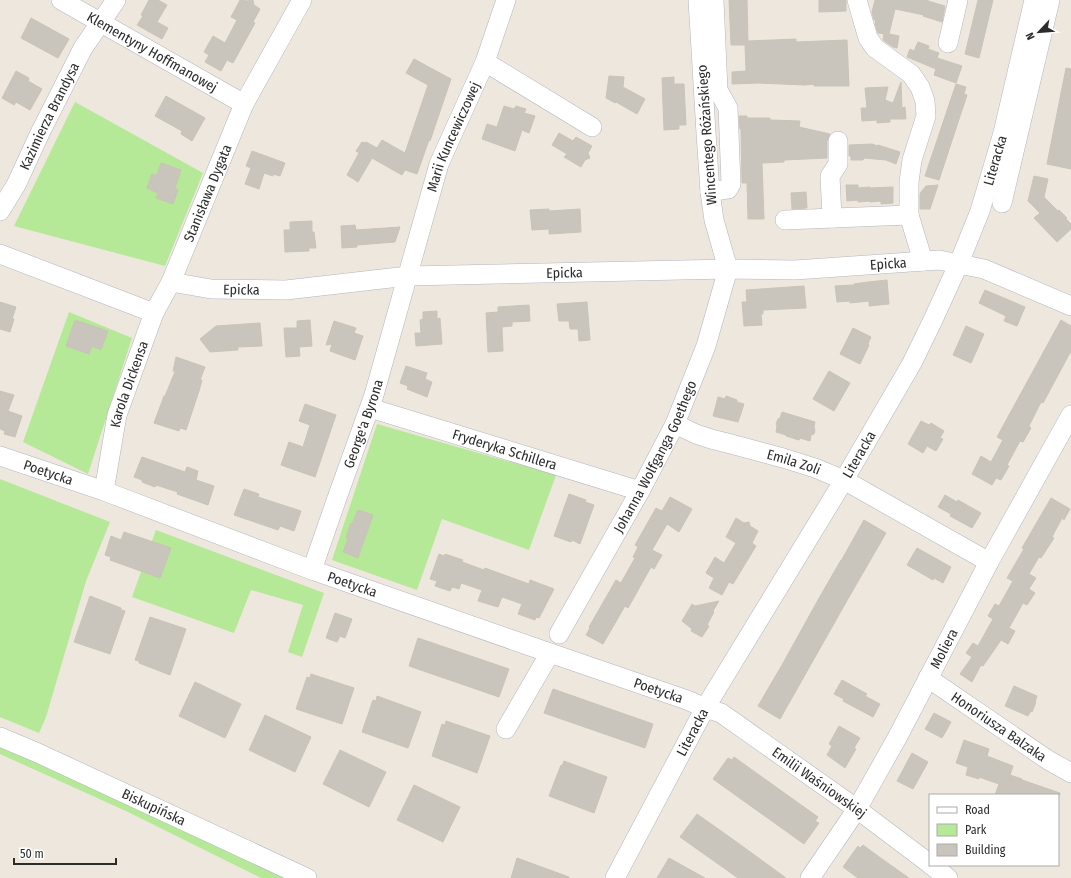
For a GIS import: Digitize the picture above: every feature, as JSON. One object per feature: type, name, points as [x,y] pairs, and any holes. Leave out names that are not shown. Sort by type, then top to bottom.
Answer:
[{"type":"street","name":"Klementyny Hoffmanowej","points":[[61,0],[244,104]]},
{"type":"street","name":"Kazimierza Brandysa","points":[[0,211],[16,184],[83,48],[116,0]]},
{"type":"street","name":"Stanisława Dygata","points":[[171,282],[244,104],[302,0]]},
{"type":"street","name":"Marii Kuncewiczowej","points":[[408,276],[440,164],[485,62],[506,0]]},
{"type":"street","name":"Wincentego Różańskiego","points":[[698,0],[710,192],[714,220],[728,269]]},
{"type":"street","points":[[710,192],[728,189],[732,184],[728,108],[718,90],[714,0]]},
{"type":"street","points":[[857,0],[868,38],[874,48],[911,74],[920,87],[925,101],[926,116],[912,160],[909,182],[909,215],[923,261]]},
{"type":"street","points":[[948,43],[958,0]]},
{"type":"street","name":"Literacka","points":[[615,878],[705,708],[844,480],[912,363],[932,322],[959,263],[980,211],[1003,133],[1034,0]]},
{"type":"street","points":[[1002,203],[1050,0]]},
{"type":"street","points":[[485,62],[592,127]]},
{"type":"street","points":[[832,218],[830,176],[838,164],[838,141]]},
{"type":"street","points":[[785,220],[909,215]]},
{"type":"street","points":[[0,254],[154,314]]},
{"type":"street","name":"Epicka","points":[[171,282],[211,289],[286,290],[408,276],[728,269],[795,270],[939,260],[984,269],[1071,306]]},
{"type":"street","name":"Johanna Wolfganga Goethego","points":[[559,634],[640,491],[675,424],[706,346],[728,269]]},
{"type":"street","name":"George'a Byrona","points":[[312,570],[370,408],[408,276]]},
{"type":"street","name":"Karola Dickensa","points":[[104,492],[117,415],[154,314],[171,282]]},
{"type":"street","name":"Fryderyka Schillera","points":[[370,408],[640,491]]},
{"type":"street","name":"Moliera","points":[[810,878],[857,809],[897,738],[989,562],[1071,415]]},
{"type":"street","name":"Emila Zoli","points":[[675,424],[711,439],[815,468],[844,480],[989,562]]},
{"type":"street","name":"Poetycka","points":[[0,456],[104,492],[312,570],[550,654],[687,700],[705,708]]},
{"type":"street","points":[[506,729],[550,654]]},
{"type":"street","name":"Honoriusza Balzaka","points":[[928,678],[1048,760],[1071,773]]},
{"type":"street","name":"Emilii Waśniowskiej","points":[[705,708],[722,713],[857,809],[929,864]]},
{"type":"street","name":"Biskupińska","points":[[0,737],[307,878]]},
{"type":"street","name":"Emilii Waśniowskiej","points":[[931,866],[948,878]]},
{"type":"green space","points":[[75,102],[203,173],[165,266],[14,226]]},
{"type":"green space","points":[[69,312],[132,338],[88,474],[23,442]]},
{"type":"green space","points":[[377,424],[556,475],[529,550],[442,519],[417,590],[332,560]]},
{"type":"green space","points":[[0,479],[110,522],[86,581],[46,717],[39,733],[0,717]]},
{"type":"green space","points":[[156,530],[324,593],[302,657],[288,652],[303,605],[251,590],[234,633],[132,597]]},
{"type":"green space","points":[[0,742],[296,878],[261,878],[128,812],[0,754]]},
{"type":"building","points":[[149,0],[158,0],[167,5],[157,22],[168,28],[162,39],[137,25],[143,16],[141,15]]},
{"type":"building","points":[[240,0],[253,0],[254,5],[260,9],[253,22],[255,23],[233,63],[227,60],[221,71],[205,62],[209,55],[204,52],[213,36],[225,43],[237,20],[231,17]]},
{"type":"building","points":[[729,0],[747,0],[748,41],[796,39],[796,42],[847,40],[849,86],[758,83],[732,84],[732,72],[746,71],[745,45],[731,45]]},
{"type":"building","points":[[819,0],[846,0],[846,11],[819,12]]},
{"type":"building","points":[[875,0],[928,0],[945,6],[942,22],[923,16],[924,15],[895,9],[889,34],[899,36],[897,48],[893,47],[883,40],[884,34],[878,33],[875,24],[876,20],[874,20],[872,12]]},
{"type":"building","points":[[978,0],[993,0],[979,58],[965,54]]},
{"type":"building","points":[[31,18],[69,39],[58,58],[21,38]]},
{"type":"building","points":[[918,42],[929,46],[928,49],[939,53],[937,58],[962,66],[956,83],[934,75],[936,69],[907,57],[910,49],[914,51]]},
{"type":"building","points":[[414,59],[451,79],[417,174],[405,170],[402,175],[372,158],[358,182],[347,175],[359,153],[356,151],[362,142],[366,142],[377,148],[382,140],[405,153],[428,85],[406,73]]},
{"type":"building","points":[[1066,68],[1071,69],[1071,169],[1047,164]]},
{"type":"building","points":[[16,71],[29,78],[28,81],[42,89],[30,110],[16,102],[14,105],[2,98]]},
{"type":"building","points":[[609,76],[624,77],[623,87],[645,99],[637,114],[606,98]]},
{"type":"building","points":[[674,77],[674,84],[684,84],[686,125],[679,125],[679,129],[664,130],[662,78]]},
{"type":"building","points":[[901,82],[902,108],[905,107],[906,119],[890,119],[890,122],[877,123],[877,120],[862,121],[861,108],[867,108],[865,88],[888,87],[885,100],[893,103]]},
{"type":"building","points":[[956,84],[966,87],[964,94],[967,95],[939,180],[925,176]]},
{"type":"building","points":[[166,96],[205,118],[192,141],[181,134],[182,131],[155,116]]},
{"type":"building","points":[[504,106],[514,109],[516,106],[526,109],[524,113],[535,116],[529,133],[522,130],[515,151],[482,139],[487,124],[497,127]]},
{"type":"building","points":[[739,116],[747,116],[747,118],[770,118],[770,120],[800,121],[799,127],[830,134],[827,141],[827,158],[784,160],[784,162],[762,163],[764,219],[748,219],[747,183],[742,183],[741,129]]},
{"type":"building","points":[[559,133],[573,141],[576,137],[592,146],[588,153],[590,158],[585,160],[581,167],[564,157],[567,154],[552,145]]},
{"type":"building","points":[[872,144],[900,152],[896,164],[886,160],[864,158],[863,160],[851,160],[851,156],[849,156],[849,145]]},
{"type":"building","points":[[252,151],[285,163],[280,176],[273,174],[273,176],[264,173],[259,189],[245,184],[251,168],[246,166]]},
{"type":"building","points":[[161,163],[181,170],[175,188],[178,190],[173,204],[156,198],[158,193],[147,188],[152,174],[157,175]]},
{"type":"building","points":[[1034,176],[1048,179],[1044,197],[1067,218],[1066,219],[1071,224],[1071,229],[1057,242],[1034,218],[1040,213],[1028,201]]},
{"type":"building","points":[[846,185],[858,185],[858,188],[893,187],[893,203],[881,204],[881,201],[847,201]]},
{"type":"building","points":[[938,185],[930,209],[920,209],[921,192],[926,186]]},
{"type":"building","points":[[806,192],[807,208],[792,209],[791,193]]},
{"type":"building","points":[[549,209],[549,211],[580,209],[581,232],[549,234],[549,229],[532,230],[530,210]]},
{"type":"building","points":[[312,221],[312,232],[314,232],[316,248],[309,248],[309,251],[285,252],[284,230],[290,230],[290,222]]},
{"type":"building","points":[[355,225],[356,230],[400,227],[395,242],[357,245],[357,247],[342,248],[341,226]]},
{"type":"building","points":[[887,280],[889,304],[869,306],[869,301],[850,303],[850,301],[837,302],[835,286]]},
{"type":"building","points":[[804,286],[806,308],[763,310],[763,314],[761,314],[762,325],[744,326],[742,302],[747,302],[746,290]]},
{"type":"building","points":[[985,290],[1025,307],[1017,326],[1004,321],[1006,316],[979,303]]},
{"type":"building","points":[[0,302],[16,307],[10,332],[0,329]]},
{"type":"building","points":[[587,302],[590,340],[579,341],[578,329],[570,329],[569,321],[559,321],[557,304]]},
{"type":"building","points":[[529,305],[530,321],[512,322],[512,326],[502,327],[503,351],[488,352],[486,313],[498,312],[498,307]]},
{"type":"building","points":[[437,311],[437,319],[440,318],[442,344],[416,346],[415,333],[421,333],[420,320],[423,319],[423,312]]},
{"type":"building","points":[[75,320],[108,331],[101,350],[92,346],[89,354],[66,346]]},
{"type":"building","points":[[310,320],[312,346],[299,347],[300,356],[286,357],[284,328],[297,328],[297,321]]},
{"type":"building","points":[[1061,320],[1071,326],[1071,351],[1043,403],[1041,402],[1029,426],[1031,428],[1023,442],[1020,441],[1001,480],[996,478],[992,485],[972,474],[981,456],[991,462],[1003,440],[997,437]]},
{"type":"building","points":[[334,321],[356,328],[354,333],[363,336],[355,360],[330,351],[332,344],[326,345]]},
{"type":"building","points":[[260,323],[262,346],[238,347],[238,350],[210,352],[200,339],[216,326]]},
{"type":"building","points":[[966,326],[984,334],[971,363],[953,355]]},
{"type":"building","points":[[853,328],[871,337],[860,364],[840,354]]},
{"type":"building","points":[[176,357],[205,367],[186,430],[180,428],[179,431],[154,423],[175,372],[173,371]]},
{"type":"building","points":[[406,366],[427,373],[425,379],[432,382],[427,397],[407,389],[408,386],[400,383]]},
{"type":"building","points":[[829,371],[850,383],[834,411],[813,399]]},
{"type":"building","points":[[0,391],[14,395],[8,411],[22,416],[15,437],[4,434],[5,431],[0,429]]},
{"type":"building","points":[[726,396],[744,404],[738,422],[713,416],[718,397],[725,399]]},
{"type":"building","points":[[305,404],[336,415],[315,477],[281,465],[289,442],[303,447],[310,425],[299,421]]},
{"type":"building","points":[[782,412],[815,422],[814,434],[811,435],[810,441],[800,438],[799,440],[776,432],[776,424]]},
{"type":"building","points":[[921,421],[929,425],[931,423],[944,431],[940,438],[943,439],[936,451],[927,446],[923,453],[908,444]]},
{"type":"building","points":[[142,457],[185,472],[187,467],[198,471],[196,480],[214,486],[208,505],[177,494],[178,492],[156,485],[155,487],[134,477]]},
{"type":"building","points":[[244,489],[259,494],[258,497],[301,511],[294,531],[280,526],[278,530],[234,515]]},
{"type":"building","points":[[569,494],[586,500],[585,502],[594,505],[580,544],[572,540],[571,542],[554,536]]},
{"type":"building","points":[[945,495],[957,502],[958,500],[981,513],[972,528],[950,516],[951,514],[938,507]]},
{"type":"building","points":[[670,497],[692,509],[679,532],[667,524],[652,550],[662,555],[654,569],[651,567],[628,608],[625,606],[603,644],[586,635],[616,580],[621,583],[635,558],[633,557],[638,547],[635,545],[656,508],[662,511]]},
{"type":"building","points":[[1051,498],[1070,509],[1064,520],[1062,518],[1052,537],[1054,538],[1041,558],[1039,557],[1029,574],[1036,578],[1029,589],[1035,593],[1027,605],[1023,603],[1009,628],[1015,631],[1008,644],[1001,640],[983,666],[981,665],[972,682],[960,674],[972,657],[966,653],[973,643],[978,646],[993,619],[988,616],[995,604],[999,606],[1013,581],[1007,578],[1024,549],[1022,548]]},
{"type":"building","points":[[358,510],[373,515],[358,558],[343,552],[351,523],[352,524]]},
{"type":"building","points":[[736,518],[744,523],[749,522],[750,526],[758,531],[752,543],[756,546],[733,584],[729,582],[722,595],[709,588],[714,578],[706,573],[715,557],[724,563],[736,543],[726,537]]},
{"type":"building","points":[[864,520],[886,533],[780,719],[758,706]]},
{"type":"building","points":[[124,532],[171,548],[160,578],[110,560],[111,557],[105,555],[111,536],[121,540]]},
{"type":"building","points":[[917,548],[951,567],[943,583],[934,578],[933,580],[907,565]]},
{"type":"building","points":[[439,554],[444,556],[445,554],[463,560],[462,562],[484,570],[485,568],[529,584],[530,580],[554,589],[539,618],[536,617],[535,620],[518,614],[522,604],[502,597],[498,607],[478,601],[482,590],[461,583],[459,589],[452,587],[450,591],[435,586],[437,581],[430,579]]},
{"type":"building","points":[[90,596],[125,611],[110,654],[74,642]]},
{"type":"building","points":[[719,601],[707,625],[709,626],[702,637],[691,631],[692,629],[682,621],[692,604],[695,606]]},
{"type":"building","points":[[335,613],[352,619],[345,638],[340,636],[337,642],[326,638]]},
{"type":"building","points":[[150,617],[186,629],[170,675],[135,660]]},
{"type":"building","points":[[418,638],[509,669],[499,697],[409,666]]},
{"type":"building","points":[[311,674],[354,688],[342,724],[296,709],[307,677],[310,678]]},
{"type":"building","points":[[842,680],[867,694],[865,696],[880,704],[873,717],[843,701],[844,699],[834,694]]},
{"type":"building","points":[[195,682],[241,704],[225,738],[179,716]]},
{"type":"building","points":[[1014,686],[1037,696],[1032,712],[1031,711],[1028,716],[1005,706]]},
{"type":"building","points":[[553,689],[653,724],[645,748],[544,713]]},
{"type":"building","points":[[377,696],[421,712],[408,748],[362,732],[373,700],[376,701]]},
{"type":"building","points":[[934,713],[951,722],[942,738],[925,729]]},
{"type":"building","points":[[265,715],[311,737],[295,772],[249,750]]},
{"type":"building","points":[[446,721],[490,736],[477,773],[432,756],[442,724],[445,725]]},
{"type":"building","points":[[839,726],[860,738],[854,748],[856,749],[845,768],[827,755],[832,746],[829,744]]},
{"type":"building","points":[[964,740],[989,749],[987,756],[1013,766],[1010,775],[1060,793],[1060,795],[995,794],[999,784],[979,777],[979,779],[966,775],[968,767],[956,763]]},
{"type":"building","points":[[340,750],[386,772],[369,807],[323,784]]},
{"type":"building","points":[[912,753],[928,762],[913,789],[897,781]]},
{"type":"building","points":[[734,757],[818,817],[815,821],[819,823],[804,844],[713,779],[728,758],[732,760]]},
{"type":"building","points":[[564,761],[607,777],[594,813],[549,796]]},
{"type":"building","points":[[414,785],[460,807],[443,842],[397,820]]},
{"type":"building","points":[[697,814],[786,878],[738,878],[680,837]]},
{"type":"building","points":[[863,845],[909,878],[858,878],[843,867],[858,846],[860,848]]},
{"type":"building","points":[[517,858],[569,877],[569,878],[511,878]]},
{"type":"building","points":[[669,858],[705,878],[657,878]]}]
